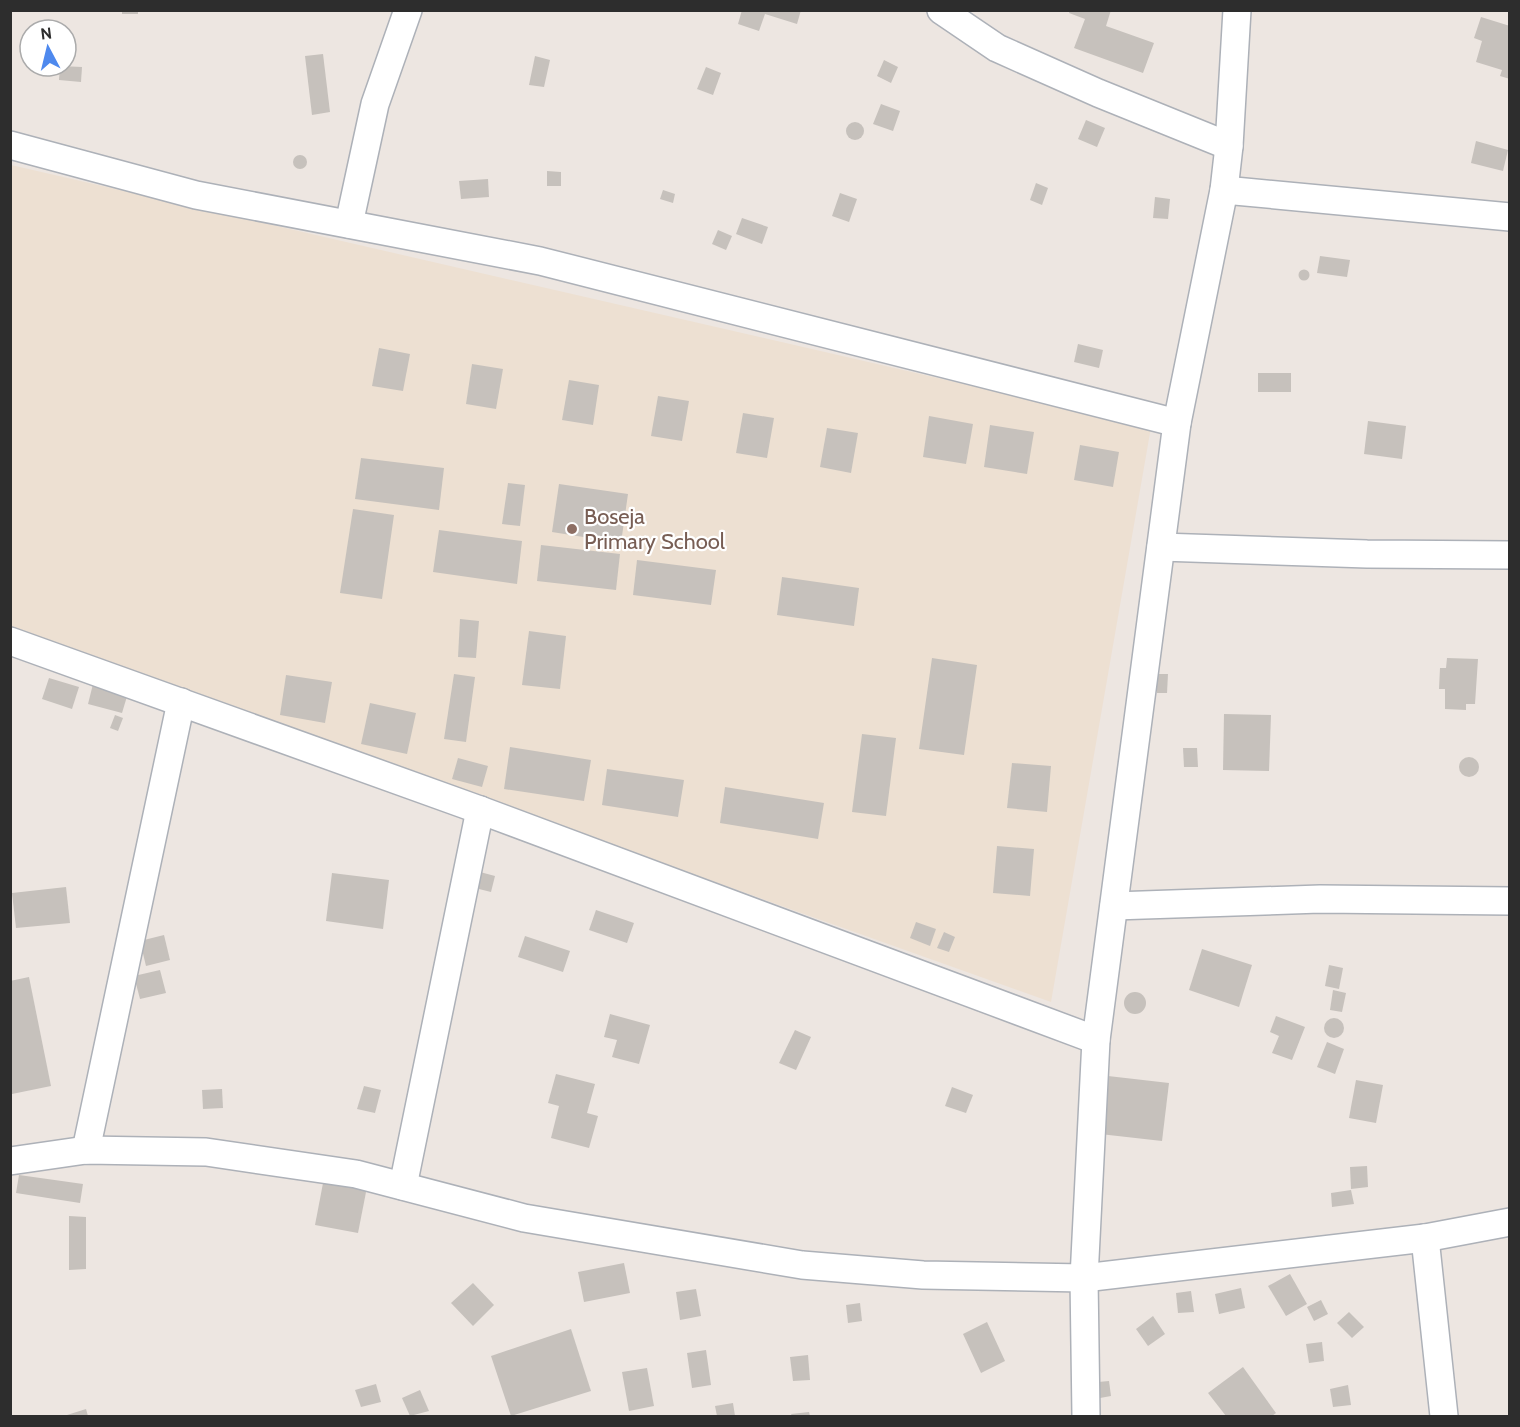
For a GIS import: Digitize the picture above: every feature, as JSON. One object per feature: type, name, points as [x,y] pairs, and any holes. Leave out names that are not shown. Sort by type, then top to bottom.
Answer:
[{"type":"street","points":[[349,224],[375,104],[408,10]]},
{"type":"street","points":[[941,10],[997,48],[1108,98],[1229,146]]},
{"type":"street","points":[[1086,1416],[1084,1278],[1096,1040],[1177,423],[1224,190],[1229,146],[1236,10]]},
{"type":"street","points":[[10,145],[196,195],[540,261],[1177,423]]},
{"type":"street","points":[[1224,190],[1509,217]]},
{"type":"street","points":[[1161,547],[1367,554],[1509,555]]},
{"type":"street","points":[[10,641],[480,810],[1096,1040]]},
{"type":"street","points":[[86,1150],[181,702]]},
{"type":"street","points":[[403,1186],[480,810]]},
{"type":"street","points":[[1114,906],[1320,899],[1509,901]]},
{"type":"street","points":[[10,1161],[86,1150],[206,1152],[356,1174],[524,1218],[802,1265],[923,1275],[1084,1278],[1425,1238],[1509,1222]]},
{"type":"street","points":[[1425,1238],[1444,1416]]},
{"type":"shaded area","name":"Boseja Primary School","points":[[11,165],[1151,427],[1051,1002],[11,631]]},
{"type":"building","points":[[122,10],[138,10],[138,14],[122,14]]},
{"type":"building","points":[[742,10],[801,10],[797,24],[765,14],[759,31],[738,24]]},
{"type":"building","points":[[1070,10],[1111,10],[1106,26],[1154,43],[1143,73],[1074,48],[1085,19],[1069,13]]},
{"type":"building","points":[[1481,17],[1510,26],[1510,79],[1500,76],[1502,70],[1476,62],[1482,41],[1474,38]]},
{"type":"building","points":[[323,54],[330,112],[312,115],[305,56]]},
{"type":"building","points":[[535,56],[550,60],[544,87],[529,85]]},
{"type":"building","points":[[884,60],[898,67],[891,83],[877,76]]},
{"type":"building","points":[[78,67],[82,67],[81,82],[59,80],[59,78],[78,78]]},
{"type":"building","points":[[706,67],[721,73],[713,95],[697,89]]},
{"type":"building","points":[[881,104],[900,111],[893,131],[873,124]]},
{"type":"building","points":[[1086,120],[1105,128],[1097,147],[1078,139]]},
{"type":"building","points":[[855,122],[861,125],[864,131],[861,137],[855,140],[849,137],[846,131],[849,125]]},
{"type":"building","points":[[1476,141],[1508,150],[1503,171],[1471,163]]},
{"type":"building","points":[[297,155],[303,155],[307,162],[303,169],[297,169],[293,165],[293,159]]},
{"type":"building","points":[[547,171],[561,172],[561,186],[547,186]]},
{"type":"building","points":[[488,179],[489,197],[461,199],[459,181]]},
{"type":"building","points":[[1036,183],[1048,188],[1042,205],[1030,200]]},
{"type":"building","points":[[663,190],[675,194],[673,203],[660,199]]},
{"type":"building","points":[[840,193],[857,199],[849,222],[832,216]]},
{"type":"building","points":[[1155,197],[1170,199],[1168,219],[1153,218]]},
{"type":"building","points":[[742,218],[768,227],[762,244],[736,234]]},
{"type":"building","points":[[718,230],[732,236],[726,250],[712,244]]},
{"type":"building","points":[[1320,256],[1350,260],[1347,277],[1317,273]]},
{"type":"building","points":[[1304,269],[1310,275],[1304,281],[1298,275]]},
{"type":"building","points":[[1078,344],[1103,350],[1099,368],[1074,362]]},
{"type":"building","points":[[379,348],[410,354],[403,391],[372,386]]},
{"type":"building","points":[[472,364],[503,369],[496,409],[466,404]]},
{"type":"building","points":[[1258,373],[1291,373],[1291,392],[1258,392]]},
{"type":"building","points":[[569,380],[599,385],[593,425],[562,420]]},
{"type":"building","points":[[658,396],[689,401],[682,441],[651,436]]},
{"type":"building","points":[[743,413],[774,418],[767,458],[736,453]]},
{"type":"building","points":[[929,416],[973,424],[966,464],[923,457]]},
{"type":"building","points":[[1368,421],[1406,426],[1402,459],[1364,454]]},
{"type":"building","points":[[990,425],[1034,432],[1027,474],[984,467]]},
{"type":"building","points":[[827,428],[858,433],[851,473],[820,467]]},
{"type":"building","points":[[1080,445],[1119,452],[1113,487],[1074,480]]},
{"type":"building","points":[[361,458],[444,468],[439,510],[355,499]]},
{"type":"building","points":[[508,483],[525,485],[520,526],[502,524]]},
{"type":"building","points":[[559,484],[628,494],[621,543],[552,532]]},
{"type":"building","points":[[353,509],[394,515],[382,599],[340,593]]},
{"type":"building","points":[[439,530],[522,541],[517,584],[433,572]]},
{"type":"building","points":[[541,545],[620,554],[616,590],[537,581]]},
{"type":"building","points":[[637,560],[716,570],[711,605],[633,595]]},
{"type":"building","points":[[782,577],[859,588],[854,626],[777,615]]},
{"type":"building","points":[[460,619],[479,621],[476,658],[458,657]]},
{"type":"building","points":[[529,631],[566,636],[560,689],[522,685]]},
{"type":"building","points":[[932,658],[977,665],[964,755],[919,749]]},
{"type":"building","points":[[1447,658],[1478,659],[1475,704],[1466,704],[1466,710],[1445,709],[1445,689],[1439,689],[1440,668],[1446,668]]},
{"type":"building","points":[[454,674],[475,677],[466,742],[444,739]]},
{"type":"building","points":[[1157,674],[1168,674],[1167,693],[1157,693]]},
{"type":"building","points":[[286,675],[332,682],[325,723],[280,715]]},
{"type":"building","points":[[49,678],[79,687],[72,709],[42,699]]},
{"type":"building","points":[[93,684],[128,693],[122,713],[88,704]]},
{"type":"building","points":[[370,703],[416,713],[407,754],[361,744]]},
{"type":"building","points":[[1224,714],[1271,715],[1269,771],[1223,770]]},
{"type":"building","points":[[115,715],[123,718],[118,731],[110,728]]},
{"type":"building","points":[[862,734],[896,738],[886,816],[852,812]]},
{"type":"building","points":[[510,747],[591,760],[584,801],[504,789]]},
{"type":"building","points":[[1183,748],[1197,748],[1198,767],[1184,767]]},
{"type":"building","points":[[1469,757],[1476,760],[1479,767],[1476,774],[1469,777],[1462,774],[1459,767],[1462,760]]},
{"type":"building","points":[[458,758],[488,766],[482,787],[452,779]]},
{"type":"building","points":[[1012,763],[1051,766],[1047,812],[1007,808]]},
{"type":"building","points":[[607,769],[684,780],[678,817],[602,805]]},
{"type":"building","points":[[725,787],[824,803],[818,839],[720,823]]},
{"type":"building","points":[[997,846],[1034,849],[1030,896],[993,893]]},
{"type":"building","points":[[480,872],[495,876],[491,892],[475,888]]},
{"type":"building","points":[[332,873],[389,880],[383,929],[326,921]]},
{"type":"building","points":[[66,887],[70,923],[16,928],[12,893]]},
{"type":"building","points":[[596,910],[634,923],[627,943],[589,930]]},
{"type":"building","points":[[916,922],[936,929],[930,946],[910,938]]},
{"type":"building","points":[[944,932],[955,937],[949,952],[937,948]]},
{"type":"building","points":[[164,935],[170,960],[146,966],[140,941]]},
{"type":"building","points":[[525,936],[570,951],[563,972],[518,957]]},
{"type":"building","points":[[1202,949],[1252,965],[1239,1007],[1189,990]]},
{"type":"building","points":[[1329,965],[1343,968],[1339,989],[1325,986]]},
{"type":"building","points":[[160,970],[166,993],[140,999],[134,976]]},
{"type":"building","points":[[29,977],[51,1086],[12,1094],[10,981]]},
{"type":"building","points":[[1333,990],[1346,993],[1342,1012],[1330,1010]]},
{"type":"building","points":[[1135,992],[1143,995],[1146,1003],[1143,1011],[1135,1014],[1127,1011],[1124,1003],[1127,995]]},
{"type":"building","points":[[610,1014],[650,1025],[639,1064],[612,1057],[617,1040],[604,1037]]},
{"type":"building","points":[[1276,1016],[1305,1027],[1292,1060],[1272,1053],[1279,1036],[1270,1032]]},
{"type":"building","points":[[1334,1018],[1341,1021],[1344,1028],[1341,1035],[1334,1038],[1327,1035],[1324,1028],[1327,1021]]},
{"type":"building","points":[[795,1030],[811,1037],[796,1070],[779,1063]]},
{"type":"building","points":[[1327,1042],[1344,1049],[1335,1074],[1317,1067]]},
{"type":"building","points":[[556,1074],[595,1084],[587,1113],[598,1116],[589,1148],[551,1138],[559,1106],[548,1103]]},
{"type":"building","points":[[1108,1076],[1169,1083],[1162,1141],[1100,1134]]},
{"type":"building","points":[[1356,1080],[1383,1085],[1376,1123],[1349,1118]]},
{"type":"building","points":[[364,1086],[381,1090],[375,1113],[357,1109]]},
{"type":"building","points":[[952,1087],[973,1095],[966,1113],[945,1106]]},
{"type":"building","points":[[222,1089],[223,1108],[203,1109],[202,1090]]},
{"type":"building","points":[[1367,1166],[1368,1187],[1351,1189],[1350,1167]]},
{"type":"building","points":[[19,1175],[83,1184],[80,1203],[16,1193]]},
{"type":"building","points":[[324,1178],[367,1187],[358,1233],[315,1225]]},
{"type":"building","points":[[1351,1190],[1354,1204],[1332,1207],[1331,1193]]},
{"type":"building","points":[[69,1216],[86,1217],[86,1269],[69,1270]]},
{"type":"building","points":[[624,1263],[630,1293],[584,1302],[578,1272]]},
{"type":"building","points":[[1290,1274],[1307,1304],[1286,1316],[1268,1286]]},
{"type":"building","points":[[473,1283],[494,1305],[473,1326],[451,1303]]},
{"type":"building","points":[[1241,1288],[1245,1308],[1219,1314],[1215,1294]]},
{"type":"building","points":[[696,1289],[701,1316],[680,1320],[676,1292]]},
{"type":"building","points":[[1191,1291],[1194,1312],[1178,1313],[1176,1293]]},
{"type":"building","points":[[1321,1300],[1328,1314],[1314,1321],[1307,1307]]},
{"type":"building","points":[[860,1303],[862,1321],[848,1323],[846,1305]]},
{"type":"building","points":[[1349,1312],[1364,1327],[1352,1338],[1337,1323]]},
{"type":"building","points":[[1153,1316],[1165,1334],[1148,1346],[1136,1329]]},
{"type":"building","points":[[987,1322],[1005,1361],[981,1373],[963,1334]]},
{"type":"building","points":[[571,1329],[591,1391],[511,1416],[491,1356]]},
{"type":"building","points":[[1322,1342],[1324,1361],[1309,1363],[1306,1344]]},
{"type":"building","points":[[706,1350],[711,1385],[692,1388],[687,1353]]},
{"type":"building","points":[[808,1355],[810,1380],[793,1381],[790,1357]]},
{"type":"building","points":[[1243,1367],[1276,1413],[1272,1416],[1226,1416],[1208,1393]]},
{"type":"building","points":[[647,1368],[654,1406],[629,1411],[622,1372]]},
{"type":"building","points":[[1109,1381],[1111,1396],[1100,1398],[1098,1382]]},
{"type":"building","points":[[376,1384],[381,1402],[361,1407],[355,1390]]},
{"type":"building","points":[[1348,1385],[1351,1405],[1333,1407],[1330,1389]]},
{"type":"building","points":[[420,1390],[429,1411],[410,1416],[402,1398]]},
{"type":"building","points":[[733,1403],[735,1416],[717,1416],[715,1406]]},
{"type":"building","points":[[86,1409],[88,1416],[67,1416],[67,1415]]},
{"type":"building","points":[[809,1412],[810,1416],[792,1416],[791,1414]]},
{"type":"place","name":"Boseja Primary School","points":[[572,529]]}]
